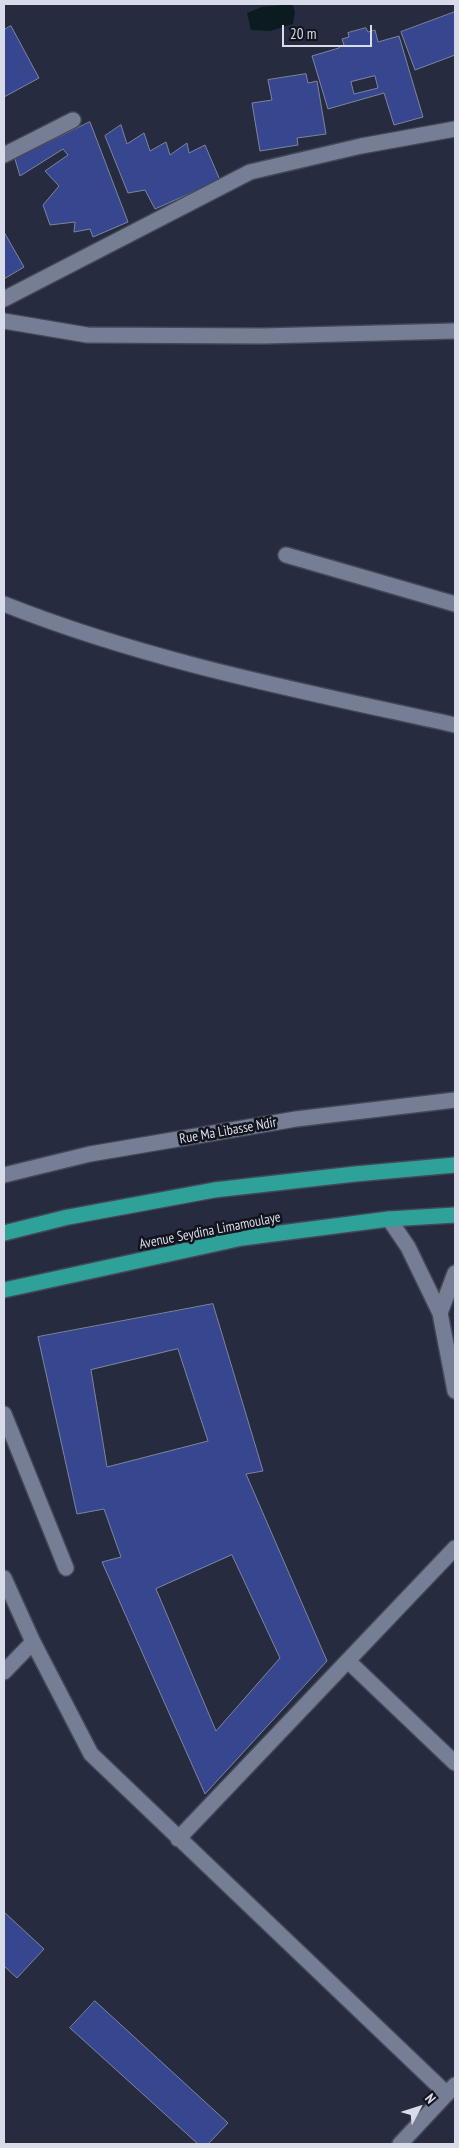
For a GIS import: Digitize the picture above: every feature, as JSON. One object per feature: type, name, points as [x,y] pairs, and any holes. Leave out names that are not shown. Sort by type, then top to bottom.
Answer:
[{"type":"highway","points":[[4,1233],[68,1217],[214,1190],[455,1165]]},
{"type":"highway","name":"Avenue Seydina Limamoulaye","points":[[4,1290],[242,1238],[389,1219],[455,1215]]},
{"type":"street","points":[[4,155],[72,120]]},
{"type":"street","points":[[4,300],[250,172],[361,146],[455,128]]},
{"type":"street","points":[[4,321],[87,334],[263,336],[455,331]]},
{"type":"street","points":[[286,555],[455,604]]},
{"type":"street","points":[[4,604],[62,627],[207,670],[455,725]]},
{"type":"street","name":"Rue Ma Libasse Ndir","points":[[4,1175],[90,1154],[286,1121],[455,1100]]},
{"type":"street","points":[[389,1219],[408,1247],[440,1313],[455,1391]]},
{"type":"street","points":[[440,1313],[455,1273]]},
{"type":"street","points":[[4,1414],[66,1568]]},
{"type":"street","points":[[178,1838],[455,1548]]},
{"type":"street","points":[[4,1578],[33,1642],[91,1754],[178,1838],[451,2089],[400,2144]]},
{"type":"street","points":[[4,1672],[33,1642]]},
{"type":"street","points":[[348,1661],[455,1763]]},
{"type":"shaded area","points":[[292,4],[295,12],[293,24],[270,31],[251,30],[247,13],[262,7]]},
{"type":"building","points":[[455,12],[455,55],[415,70],[401,32]]},
{"type":"building","points":[[11,26],[39,78],[4,97],[4,30]]},
{"type":"building","points":[[366,28],[368,32],[375,30],[378,42],[399,36],[423,117],[394,125],[384,93],[328,109],[312,56],[344,45],[342,39],[349,37],[348,33]],"holes":[[[375,76],[378,88],[354,94],[351,82]]]},
{"type":"building","points":[[306,74],[308,83],[317,81],[326,134],[297,138],[298,145],[260,151],[252,103],[272,100],[268,80]]},
{"type":"building","points":[[90,122],[128,222],[93,237],[90,229],[74,232],[75,222],[50,225],[43,205],[59,186],[45,171],[68,155],[63,149],[20,176],[15,159]]},
{"type":"building","points":[[121,125],[127,144],[144,133],[150,151],[166,142],[170,155],[187,143],[189,153],[205,145],[220,180],[155,209],[145,190],[128,193],[105,136]]},
{"type":"building","points":[[4,232],[24,267],[4,279]]},
{"type":"building","points":[[213,1304],[263,1471],[246,1474],[327,1661],[205,1794],[102,1562],[121,1557],[104,1509],[77,1514],[38,1337]],"holes":[[[178,1349],[208,1441],[107,1467],[91,1370]],[[232,1555],[280,1658],[216,1731],[156,1589]]]},
{"type":"building","points":[[4,1912],[44,1949],[17,1978],[4,1966]]},
{"type":"building","points":[[95,2001],[228,2123],[208,2144],[198,2144],[70,2028]]}]
